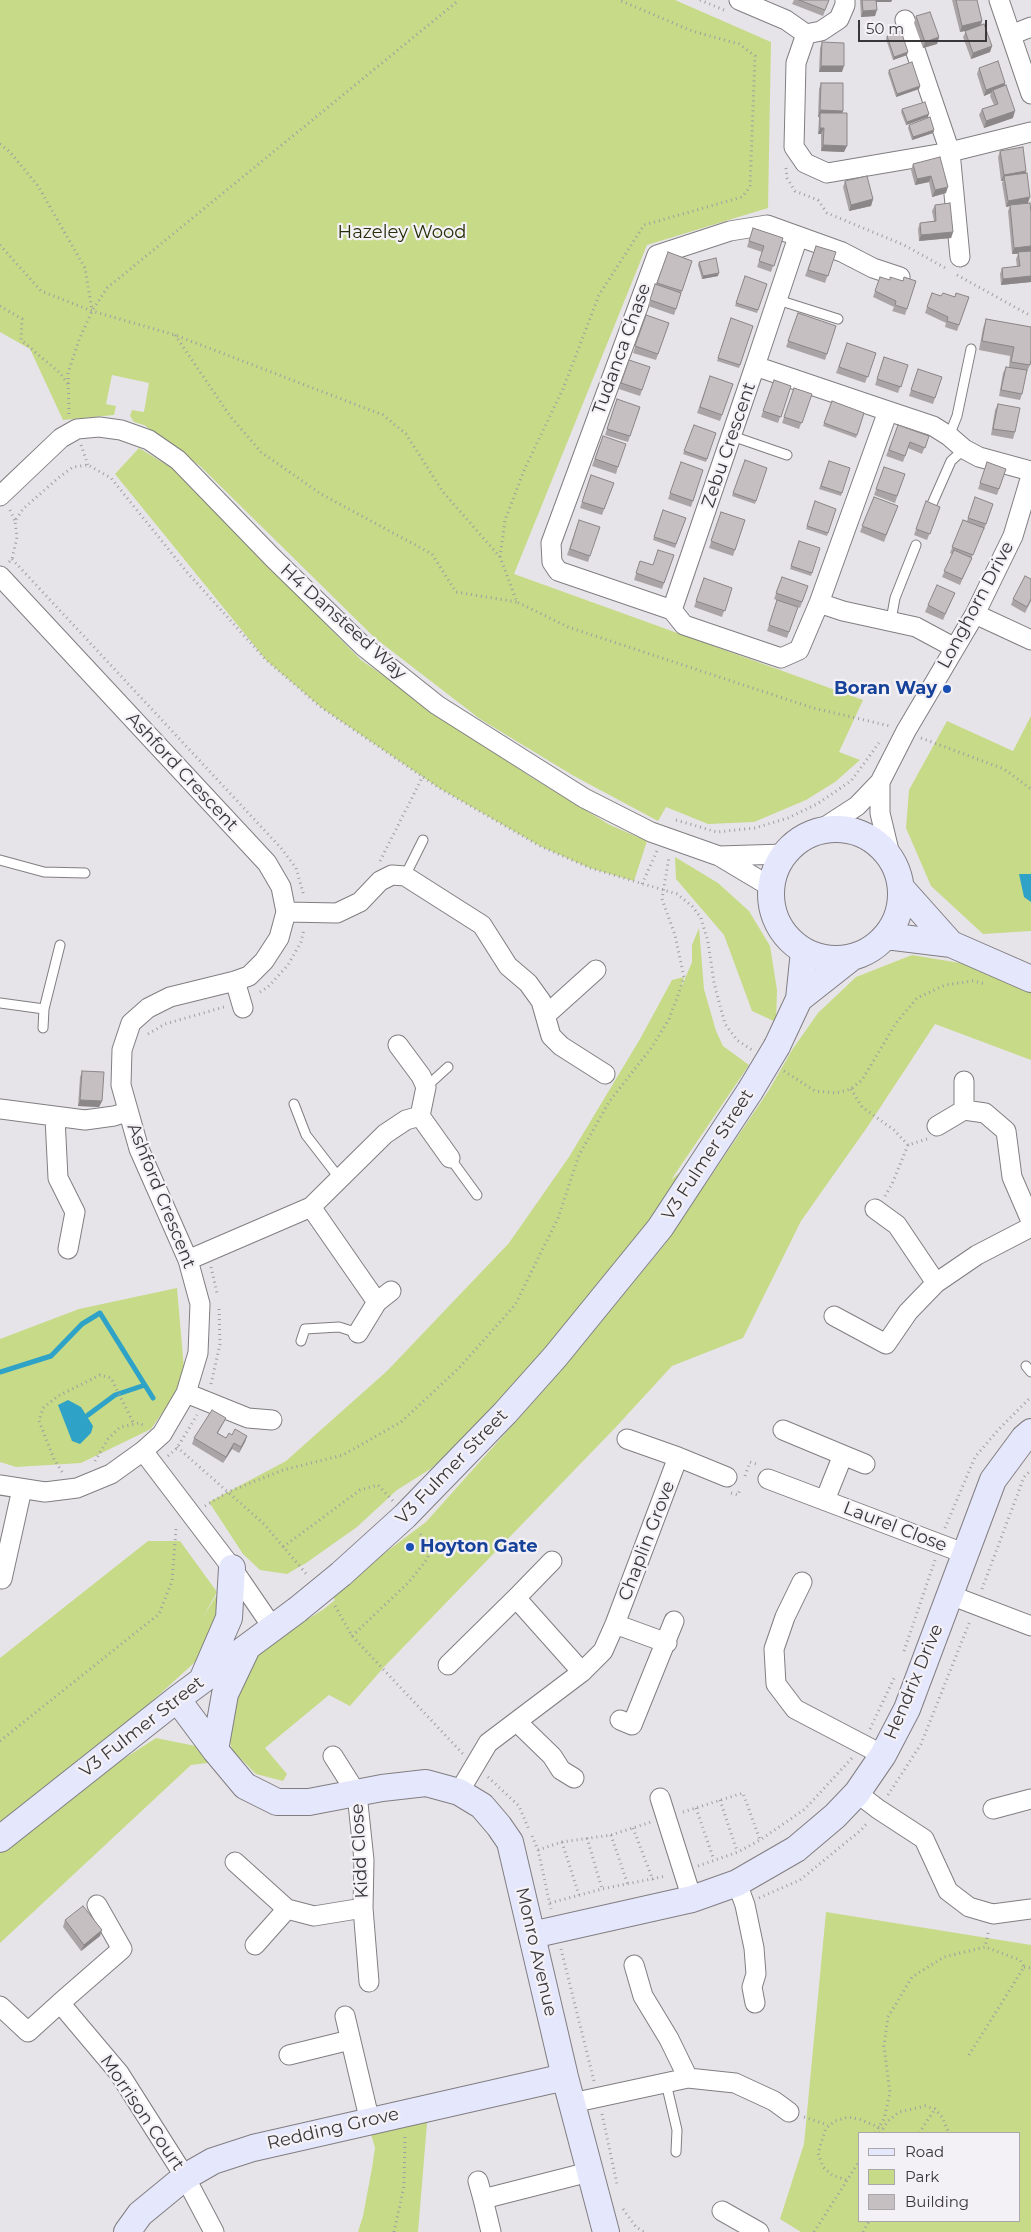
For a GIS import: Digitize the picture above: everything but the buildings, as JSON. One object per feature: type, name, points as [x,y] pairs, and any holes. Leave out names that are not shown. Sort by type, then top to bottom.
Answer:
[{"type":"street","points":[[739,0],[765,5],[806,34],[821,31],[838,18],[845,5],[845,0]]},
{"type":"street","points":[[999,0],[1031,94]]},
{"type":"street","points":[[905,20],[950,152],[960,257]]},
{"type":"street","points":[[1011,35],[1031,27]]},
{"type":"street","points":[[806,34],[796,63],[794,147],[805,163],[827,174],[950,152],[1031,132]]},
{"type":"street","name":"Tudanca Chase","points":[[672,610],[558,571],[552,562],[551,542],[657,255],[730,231],[767,225],[842,252],[873,268],[900,277]]},
{"type":"street","points":[[755,366],[798,237]]},
{"type":"street","name":"Zebu Crescent","points":[[672,610],[755,366],[932,426],[949,436],[964,450]]},
{"type":"street","points":[[672,610],[684,624],[781,658],[799,650],[819,603],[888,411]]},
{"type":"street","name":"H4 Dansteed Way","points":[[76,430],[99,427],[121,430],[149,440],[178,460],[273,558],[363,646],[437,705],[584,798],[651,832],[719,856],[771,887]]},
{"type":"street","points":[[0,496],[61,438],[76,430]]},
{"type":"street","points":[[964,450],[1031,471]]},
{"type":"street","name":"Longhorn Drive","points":[[820,830],[857,806],[880,782],[906,732],[975,614],[1013,536],[1031,476]]},
{"type":"street","name":"Ashford Crescent","points":[[0,1485],[45,1492],[77,1488],[111,1474],[144,1451],[162,1434],[186,1393],[198,1353],[200,1304],[188,1260],[139,1149],[127,1112],[121,1085],[122,1050],[131,1023],[148,1008],[170,997],[249,976],[264,961],[279,938],[286,912],[281,887],[267,863],[3,570]]},
{"type":"street","points":[[819,603],[916,627],[955,648]]},
{"type":"street","points":[[975,614],[1031,640]]},
{"type":"street","name":"Longhorn Drive","points":[[880,782],[880,814],[892,859]]},
{"type":"street","points":[[836,828],[860,834],[881,846],[892,859],[898,873],[901,888],[900,905],[895,921],[886,936],[870,950],[851,958],[819,957],[804,951],[792,942],[782,931],[773,910],[771,887],[775,870],[784,854],[800,839],[820,830],[836,828]]},
{"type":"street","name":"H4 Dansteed Way","points":[[719,856],[784,854]]},
{"type":"street","points":[[286,912],[337,913],[360,902],[380,881],[392,875],[405,876],[482,925],[508,966],[528,983],[541,1002],[551,1036],[561,1046],[605,1074]]},
{"type":"street","points":[[901,888],[951,944]]},
{"type":"street","points":[[886,936],[951,944],[1031,979]]},
{"type":"street","name":"V3 Fulmer Street","points":[[0,1839],[341,1574],[405,1516],[505,1413],[618,1281],[660,1228],[750,1091],[771,1056],[799,1000],[804,951]]},
{"type":"street","name":"V3 Fulmer Street","points":[[799,1000],[851,958]]},
{"type":"street","points":[[546,1015],[596,970]]},
{"type":"street","points":[[235,981],[242,1005]]},
{"type":"street","points":[[398,1045],[421,1076],[426,1087],[420,1116],[450,1158]]},
{"type":"street","points":[[964,1081],[964,1110]]},
{"type":"street","points":[[0,1109],[55,1118],[85,1120],[127,1112]]},
{"type":"street","points":[[937,1126],[964,1110],[985,1113],[1006,1131],[1012,1177],[1031,1221]]},
{"type":"street","points":[[188,1260],[207,1254],[311,1207],[385,1134],[406,1120],[420,1116]]},
{"type":"street","points":[[55,1118],[58,1178],[75,1212],[68,1249]]},
{"type":"street","points":[[311,1207],[384,1297],[358,1333]]},
{"type":"street","points":[[875,1209],[897,1225],[936,1282]]},
{"type":"street","points":[[834,1316],[886,1344],[908,1312],[936,1282],[977,1255],[1031,1227]]},
{"type":"street","points":[[186,1393],[248,1418],[272,1420]]},
{"type":"street","points":[[783,1430],[865,1464]]},
{"type":"street","name":"Hendrix Drive","points":[[532,1935],[692,1898],[738,1883],[796,1849],[835,1816],[857,1793],[872,1749],[907,1708],[993,1480],[1029,1437]]},
{"type":"street","name":"Chaplin Grove","points":[[627,1439],[727,1477]]},
{"type":"street","points":[[144,1451],[191,1516],[232,1568],[273,1628]]},
{"type":"street","name":"Laurel Close","points":[[824,1500],[842,1455]]},
{"type":"street","name":"Chaplin Grove","points":[[459,1792],[488,1743],[582,1672],[603,1650],[615,1624],[678,1457]]},
{"type":"street","name":"Laurel Close","points":[[768,1478],[966,1554]]},
{"type":"street","points":[[2,1579],[22,1489]]},
{"type":"street","points":[[448,1665],[552,1561]]},
{"type":"street","points":[[202,1681],[230,1618],[232,1568]]},
{"type":"street","points":[[802,1582],[785,1616],[774,1649],[776,1684],[795,1709],[872,1749]]},
{"type":"street","points":[[950,1595],[1031,1626]]},
{"type":"street","points":[[516,1598],[582,1672]]},
{"type":"street","points":[[620,1720],[632,1725],[667,1643],[674,1621]]},
{"type":"street","name":"Chaplin Grove","points":[[615,1624],[667,1643]]},
{"type":"street","points":[[214,1750],[225,1694],[249,1645]]},
{"type":"street","name":"Monro Avenue","points":[[177,1700],[214,1750],[245,1786],[277,1802],[310,1802],[382,1788],[426,1783],[459,1792],[482,1806],[510,1842],[565,2077],[606,2232]]},
{"type":"street","points":[[517,1722],[552,1756],[561,1770],[574,1778]]},
{"type":"street","points":[[333,1756],[357,1794]]},
{"type":"street","points":[[857,1793],[924,1839],[948,1891],[969,1907],[993,1914],[1031,1909]]},
{"type":"street","name":"Kidd Close","points":[[357,1794],[364,1860],[363,1908],[369,1982]]},
{"type":"street","points":[[660,1798],[692,1898]]},
{"type":"street","points":[[993,1809],[1031,1799]]},
{"type":"street","name":"Kidd Close","points":[[235,1862],[287,1909],[314,1916],[363,1908]]},
{"type":"street","points":[[738,1883],[745,1905],[754,1948],[756,1974],[752,1987],[755,2003]]},
{"type":"street","points":[[0,2006],[28,2032],[122,1949],[97,1905]]},
{"type":"street","points":[[256,1945],[287,1909]]},
{"type":"street","points":[[634,1965],[643,1996],[670,2039],[688,2078]]},
{"type":"street","name":"Morrison Court","points":[[60,2003],[119,2073],[186,2177],[214,2232]]},
{"type":"street","points":[[345,2016],[370,2122]]},
{"type":"street","points":[[289,2055],[350,2040]]},
{"type":"street","name":"Redding Grove","points":[[127,2232],[140,2214],[186,2177],[213,2161],[253,2148],[565,2077]]},
{"type":"street","points":[[572,2103],[688,2078],[735,2083],[774,2101],[789,2112]]},
{"type":"street","points":[[491,2232],[481,2190],[589,2172]]},
{"type":"street","points":[[722,2211],[759,2232]]},
{"type":"lane","points":[[778,300],[838,319]]},
{"type":"lane","points":[[949,436],[957,416],[971,349]]},
{"type":"lane","points":[[732,436],[787,454]]},
{"type":"lane","points":[[932,504],[951,461],[964,450]]},
{"type":"lane","points":[[891,620],[895,598],[916,545]]},
{"type":"lane","points":[[405,876],[423,840]]},
{"type":"lane","points":[[0,860],[44,872],[85,873]]},
{"type":"lane","points":[[43,1028],[44,1009],[60,945]]},
{"type":"lane","points":[[0,1003],[44,1009]]},
{"type":"lane","points":[[426,1087],[448,1067]]},
{"type":"lane","points":[[294,1104],[306,1135],[340,1179]]},
{"type":"lane","points":[[450,1158],[477,1195]]},
{"type":"lane","points":[[300,1341],[305,1329],[340,1327],[358,1333]]},
{"type":"lane","points":[[666,2083],[677,2130],[676,2152]]},
{"type":"path","points":[[88,465],[69,412],[68,374],[79,340],[92,310],[107,288],[459,0]]},
{"type":"path","points":[[500,557],[504,520],[525,468],[563,389],[599,295],[644,224],[742,198],[750,187],[756,56],[739,44],[692,31],[619,0]]},
{"type":"path","points":[[0,144],[10,152],[38,186],[81,260],[85,268],[92,310]]},
{"type":"path","points":[[0,245],[41,291],[92,310],[175,335],[383,415],[406,434],[443,492],[500,557],[518,602]]},
{"type":"path","points":[[0,306],[22,319],[21,340],[60,373],[68,384]]},
{"type":"path","points":[[175,335],[230,416],[261,452],[321,494],[432,554],[456,592],[518,602],[568,627],[757,690],[813,708],[891,726],[885,734]]},
{"type":"path","points":[[3,570],[12,559],[17,537],[15,521],[23,509],[73,467],[88,465],[110,478],[186,571],[266,660],[322,708],[423,776],[540,846],[590,868],[677,894],[692,906],[701,918],[708,942],[714,983],[725,1024],[737,1040],[771,1056],[816,1092],[836,1093],[851,1089],[862,1080],[896,1023],[918,998],[946,985],[972,981],[989,985]]},
{"type":"path","points":[[12,559],[281,848],[296,868],[303,890],[307,913],[301,942],[288,965],[268,987],[242,1005],[165,1024],[149,1033],[145,1038]]},
{"type":"path","points":[[923,740],[1004,769],[1031,789]]},
{"type":"path","points":[[0,1741],[159,1614],[172,1581],[176,1529],[191,1516],[209,1502],[228,1492],[284,1470],[343,1455],[401,1422],[459,1368],[515,1305],[558,1218],[580,1155],[609,1102],[652,1047],[669,1019],[684,977],[675,935],[662,899],[668,818],[717,832],[755,828],[788,818],[817,804],[851,781],[880,742]]},
{"type":"path","points":[[378,864],[423,776]]},
{"type":"path","points":[[642,884],[668,837]]},
{"type":"path","points":[[851,1089],[862,1107],[894,1130],[908,1145]]},
{"type":"path","points":[[875,1209],[892,1184],[908,1145],[934,1136],[937,1126]]},
{"type":"path","points":[[207,1254],[215,1278],[218,1297]]},
{"type":"path","points":[[156,1467],[177,1448],[205,1400],[220,1344],[219,1306]]},
{"type":"path","points":[[64,1475],[54,1459],[39,1421],[43,1408],[58,1396],[100,1375],[111,1378],[134,1424]]},
{"type":"path","points":[[903,1652],[940,1545],[975,1457],[999,1429],[1031,1397]]},
{"type":"path","points":[[283,1547],[360,1490],[378,1485],[429,1545],[428,1558],[408,1582],[352,1636]]},
{"type":"path","points":[[550,1903],[602,1889],[653,1880],[684,1871],[738,1852],[760,1840],[805,1809],[846,1766],[872,1749],[898,1668]]},
{"type":"path","points":[[538,1850],[562,1842],[611,1835],[743,1793],[760,1840]]},
{"type":"path","points":[[720,1800],[738,1852]]},
{"type":"path","points":[[696,1808],[714,1860]]},
{"type":"path","points":[[633,1828],[653,1880]]},
{"type":"path","points":[[611,1835],[628,1885]]},
{"type":"path","points":[[587,1838],[602,1889]]},
{"type":"path","points":[[562,1842],[579,1895]]},
{"type":"path","points":[[985,1947],[993,1914]]},
{"type":"path","points":[[876,2132],[884,2119],[890,2093],[884,2046],[888,2017],[912,1976],[944,1957],[985,1947],[1020,1960],[1024,1966],[1031,1968]]},
{"type":"path","points":[[969,2054],[1024,1966]]},
{"type":"path","points":[[881,2132],[888,2121],[899,2112],[925,2106],[934,2109],[942,2116],[949,2132]]},
{"type":"path","points":[[920,2132],[934,2109]]},
{"type":"path","points":[[789,2112],[829,2126]]},
{"type":"path","points":[[394,2232],[404,2186],[406,2138],[402,2113]]},
{"type":"path","points":[[846,2180],[832,2175],[823,2168],[818,2153],[820,2140],[826,2128],[848,2117],[859,2119],[883,2129]]},
{"type":"path","points":[[814,2232],[858,2163]]},
{"type":"green space","name":"Hazeley Wood","points":[[0,0],[675,0],[771,42],[768,208],[647,245],[514,574],[863,700],[839,752],[860,760],[835,782],[806,800],[754,822],[708,824],[666,807],[658,821],[574,776],[480,719],[375,638],[200,466],[144,425],[134,422],[130,416],[132,410],[144,412],[149,383],[112,375],[106,404],[116,406],[114,415],[63,420],[30,349],[0,332]]},
{"type":"green space","points":[[139,448],[172,468],[361,660],[528,775],[610,825],[647,841],[634,881],[590,868],[540,846],[439,788],[322,708],[266,660],[115,474]]},
{"type":"green space","points":[[1031,716],[1031,931],[983,934],[931,886],[906,828],[909,790],[947,721],[1013,751]]},
{"type":"green space","points":[[675,857],[718,883],[749,911],[770,946],[777,990],[776,1022],[752,1011],[724,935],[676,879]]},
{"type":"green space","points":[[699,928],[704,989],[716,1031],[723,1046],[749,1065],[671,1180],[691,1163],[655,1219],[527,1376],[432,1468],[397,1490],[357,1527],[306,1563],[287,1574],[260,1570],[243,1554],[209,1502],[286,1461],[387,1371],[509,1243],[569,1157],[640,1039],[672,980],[684,977],[681,988],[692,962],[692,945]]},
{"type":"green space","points":[[912,955],[972,965],[1031,991],[1031,1060],[935,1024],[868,1126],[801,1221],[743,1338],[672,1366],[615,1428],[384,1667],[350,1706],[329,1695],[265,1748],[287,1774],[283,1781],[256,1774],[232,1750],[225,1723],[254,1659],[301,1617],[305,1621],[324,1609],[335,1600],[330,1594],[426,1522],[561,1371],[665,1244],[769,1090],[792,1050],[818,1013],[856,977]]},
{"type":"green space","points":[[177,1288],[185,1380],[151,1429],[81,1463],[16,1467],[0,1462],[0,1339],[79,1309]]},
{"type":"green space","points":[[148,1541],[180,1541],[217,1592],[202,1619],[221,1588],[220,1622],[195,1662],[2,1838],[156,1738],[215,1750],[224,1761],[191,1765],[0,1943],[0,1658]]},
{"type":"green space","points":[[826,1912],[1031,1945],[1031,2232],[801,2232],[780,2219],[804,2144]]},
{"type":"green space","points":[[428,2111],[418,2232],[358,2232],[363,2216],[375,2148],[370,2130]]},
{"type":"water","points":[[1019,874],[1031,874],[1031,902],[1024,897]]},
{"type":"water","points":[[68,1400],[81,1407],[93,1426],[91,1433],[80,1444],[72,1441],[58,1405]]},
{"type":"waterway","points":[[0,1372],[51,1356],[82,1324],[100,1313],[153,1398]]},
{"type":"waterway","points":[[88,1415],[115,1395],[145,1385]]},
{"type":"place","name":"Boran Way","points":[[947,689]]},
{"type":"place","name":"Hoyton Gate","points":[[410,1547]]}]
